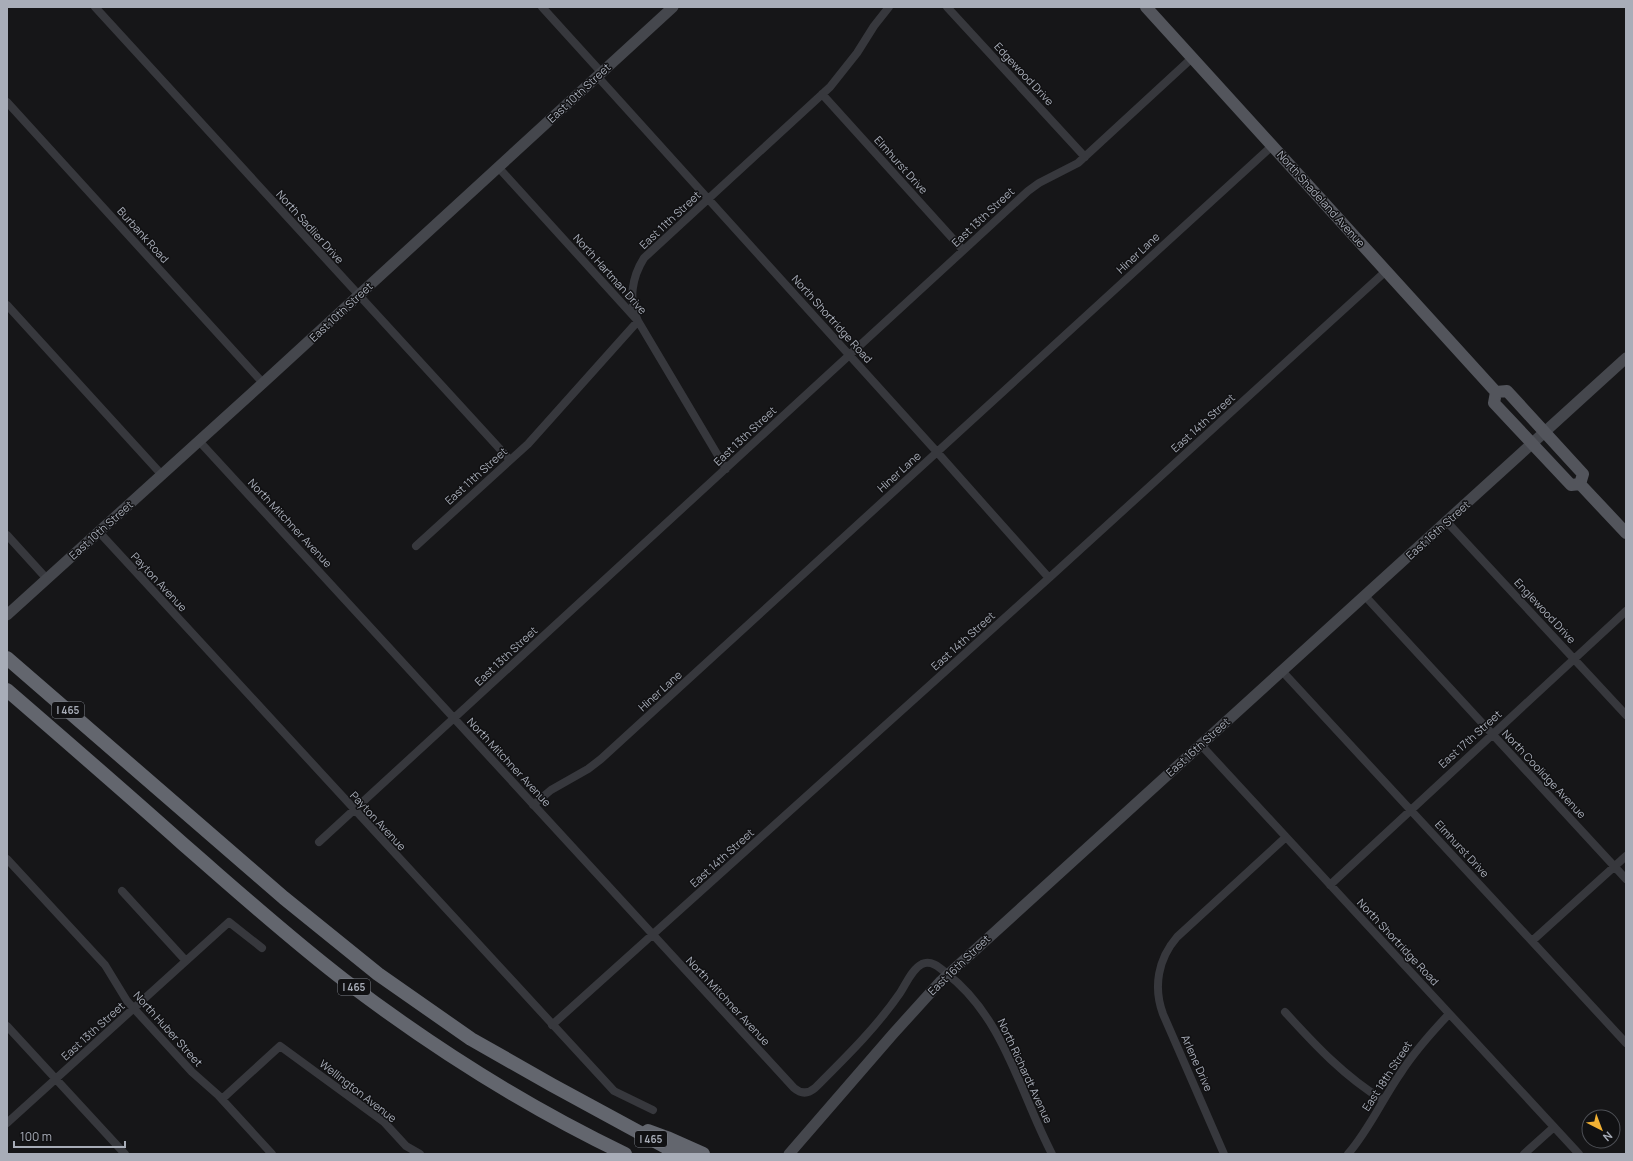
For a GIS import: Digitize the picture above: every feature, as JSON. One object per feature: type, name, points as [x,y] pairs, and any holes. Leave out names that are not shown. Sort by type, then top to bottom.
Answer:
[{"type":"highway","name":"I 465","points":[[7,658],[284,898],[373,971],[471,1039],[678,1154]]},
{"type":"highway","name":"I 465","points":[[7,690],[261,912],[351,985],[417,1033],[489,1080],[534,1107],[625,1154]]},
{"type":"highway","points":[[624,1123],[668,1138],[704,1154]]},
{"type":"main road","name":"North Shadeland Avenue","points":[[1146,7],[1496,392],[1494,403],[1571,485],[1580,484],[1626,533]]},
{"type":"main road","points":[[1496,392],[1507,390],[1583,474],[1580,484]]},
{"type":"street","name":"North Sadlier Drive","points":[[95,7],[510,460]]},
{"type":"street","name":"North Shortridge Road","points":[[542,7],[708,199],[850,355],[1049,578]]},
{"type":"street","name":"East 10th Street","points":[[7,615],[263,383],[673,7]]},
{"type":"street","name":"East 11th Street","points":[[416,546],[528,444],[638,321],[634,307],[634,280],[641,264],[650,252],[834,83],[851,62],[874,26],[889,7]]},
{"type":"street","name":"Edgewood Drive","points":[[947,7],[1085,156]]},
{"type":"street","name":"East 13th Street","points":[[319,842],[1028,190],[1078,163],[1192,58]]},
{"type":"street","name":"Elmhurst Drive","points":[[822,94],[963,250]]},
{"type":"street","name":"Burbank Road","points":[[7,102],[263,383]]},
{"type":"street","name":"Hiner Lane","points":[[533,805],[554,788],[588,769],[601,759],[1272,146]]},
{"type":"street","name":"North Hartman Drive","points":[[498,167],[638,321],[726,469]]},
{"type":"street","name":"East 14th Street","points":[[552,1025],[1049,578],[1386,271]]},
{"type":"street","points":[[7,305],[162,475]]},
{"type":"street","name":"East 16th Street","points":[[789,1154],[897,1029],[948,974],[1626,358]]},
{"type":"street","name":"North Mitchner Avenue","points":[[200,440],[454,719],[794,1088],[806,1093],[815,1088],[891,1006],[916,968]]},
{"type":"street","name":"Englewood Drive","points":[[1447,522],[1626,715]]},
{"type":"street","name":"Payton Avenue","points":[[99,532],[614,1091],[653,1110]]},
{"type":"street","points":[[7,535],[47,579]]},
{"type":"street","name":"North Coolidge Avenue","points":[[1365,596],[1626,879]]},
{"type":"street","name":"East 17th Street","points":[[1330,885],[1626,611]]},
{"type":"street","name":"Elmhurst Drive","points":[[1282,670],[1626,1043]]},
{"type":"street","name":"North Shortridge Road","points":[[1201,745],[1579,1154]]},
{"type":"street","name":"Arlene Drive","points":[[1224,1154],[1163,1014],[1158,997],[1158,979],[1164,958],[1177,937],[1286,836]]},
{"type":"street","points":[[1532,941],[1626,856]]},
{"type":"street","name":"North Huber Street","points":[[7,859],[105,965],[124,997],[134,1009],[192,1072],[222,1099],[272,1154]]},
{"type":"street","points":[[122,891],[186,961]]},
{"type":"street","name":"East 13th Street","points":[[7,1123],[229,922],[262,948]]},
{"type":"street","name":"North Richardt Avenue","points":[[916,968],[924,963],[931,963],[948,974],[976,1002],[998,1035],[1052,1154]]},
{"type":"street","points":[[1285,1012],[1331,1061],[1358,1083],[1383,1100]]},
{"type":"street","name":"East 18th Street","points":[[1348,1154],[1364,1133],[1412,1055],[1449,1014]]},
{"type":"street","points":[[7,1026],[125,1154]]},
{"type":"street","name":"Wellington Avenue","points":[[222,1099],[280,1046],[381,1120],[406,1146],[420,1154]]},
{"type":"street","points":[[1524,1154],[1554,1127]]}]
